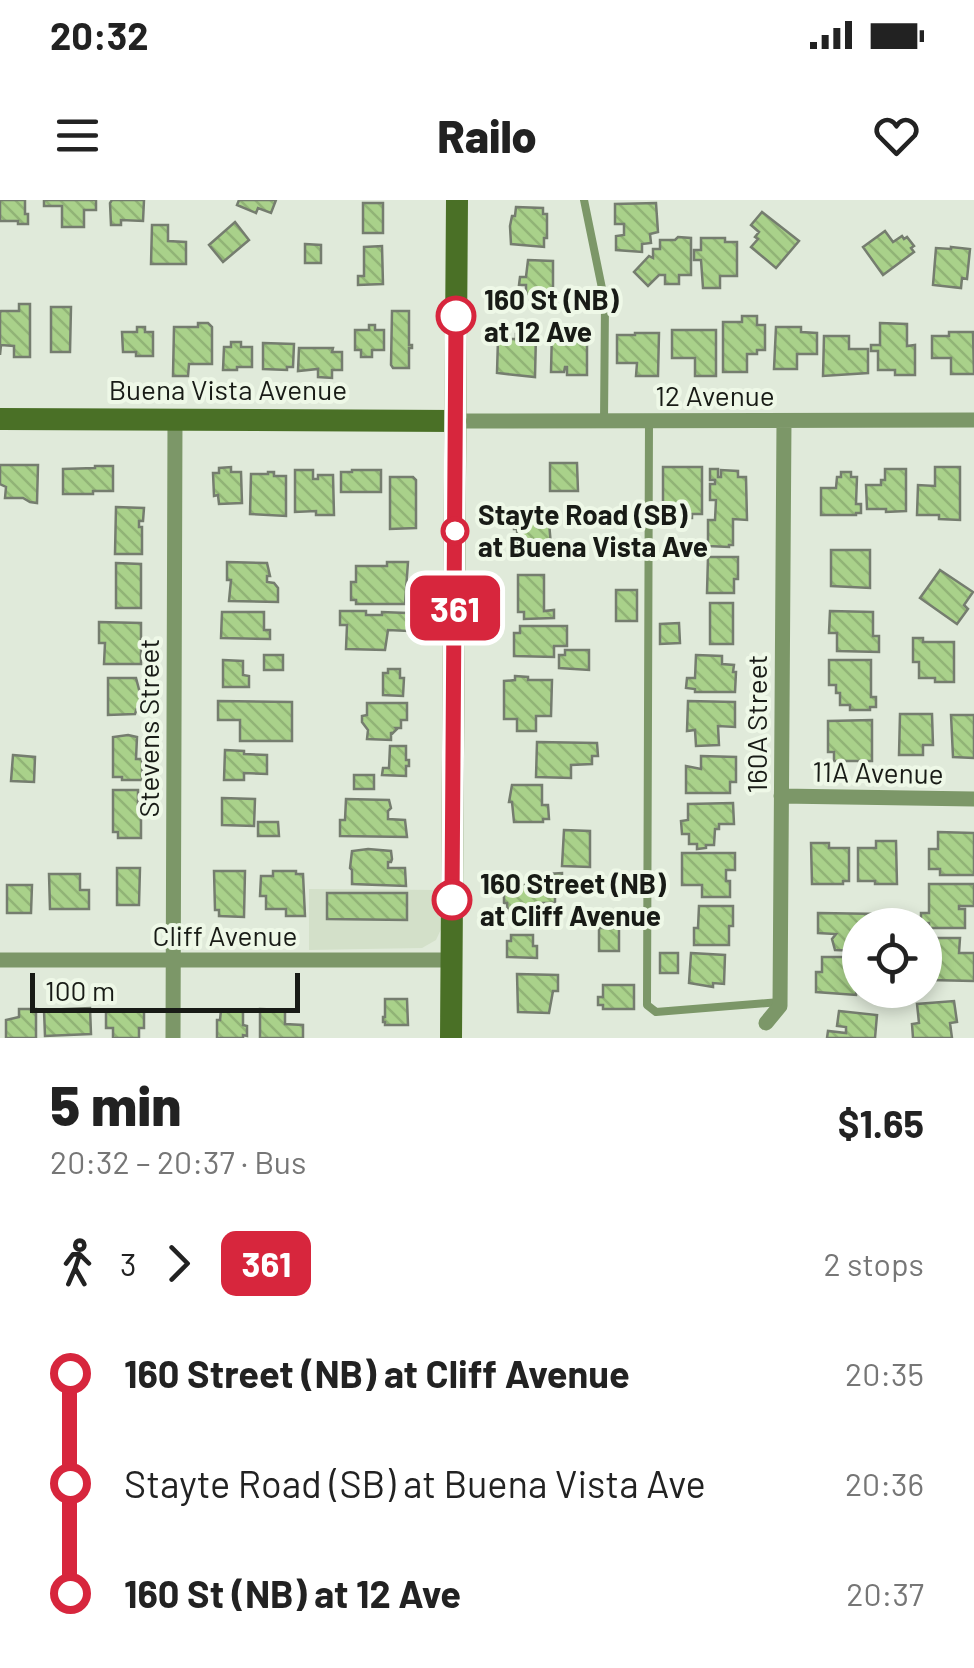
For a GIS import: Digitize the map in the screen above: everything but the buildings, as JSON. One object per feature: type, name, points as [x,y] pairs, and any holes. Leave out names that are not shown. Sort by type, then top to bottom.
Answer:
[{"type":"main road","points":[[451,1038],[457,200]]},
{"type":"main road","name":"Buena Vista Avenue","points":[[0,419],[456,421]]},
{"type":"street","name":"Stevens Street","points":[[173,1038],[175,419]]},
{"type":"street","name":"160A Street","points":[[780,1002],[784,420]]},
{"type":"street","name":"12 Avenue","points":[[456,421],[974,420]]},
{"type":"street","name":"11A Avenue","points":[[782,796],[974,799]]},
{"type":"street","name":"Cliff Avenue","points":[[0,960],[451,960]]},
{"type":"street","points":[[766,1022],[780,1002]]},
{"type":"lane","points":[[584,200],[605,303],[604,422]]},
{"type":"lane","points":[[649,421],[647,1006],[656,1012],[780,1002]]},
{"type":"shaded area","points":[[309,889],[444,890],[443,925],[436,940],[422,948],[309,950]]},
{"type":"bus line","name":"361","points":[[452,900],[456,316]]},
{"type":"place","name":"160 St (NB) at 12 Ave","points":[[456,316]]},
{"type":"place","name":"Stayte Road (SB) at Buena Vista Ave","points":[[455,531]]},
{"type":"place","name":"160 Street (NB) at Cliff Avenue","points":[[452,900]]}]
